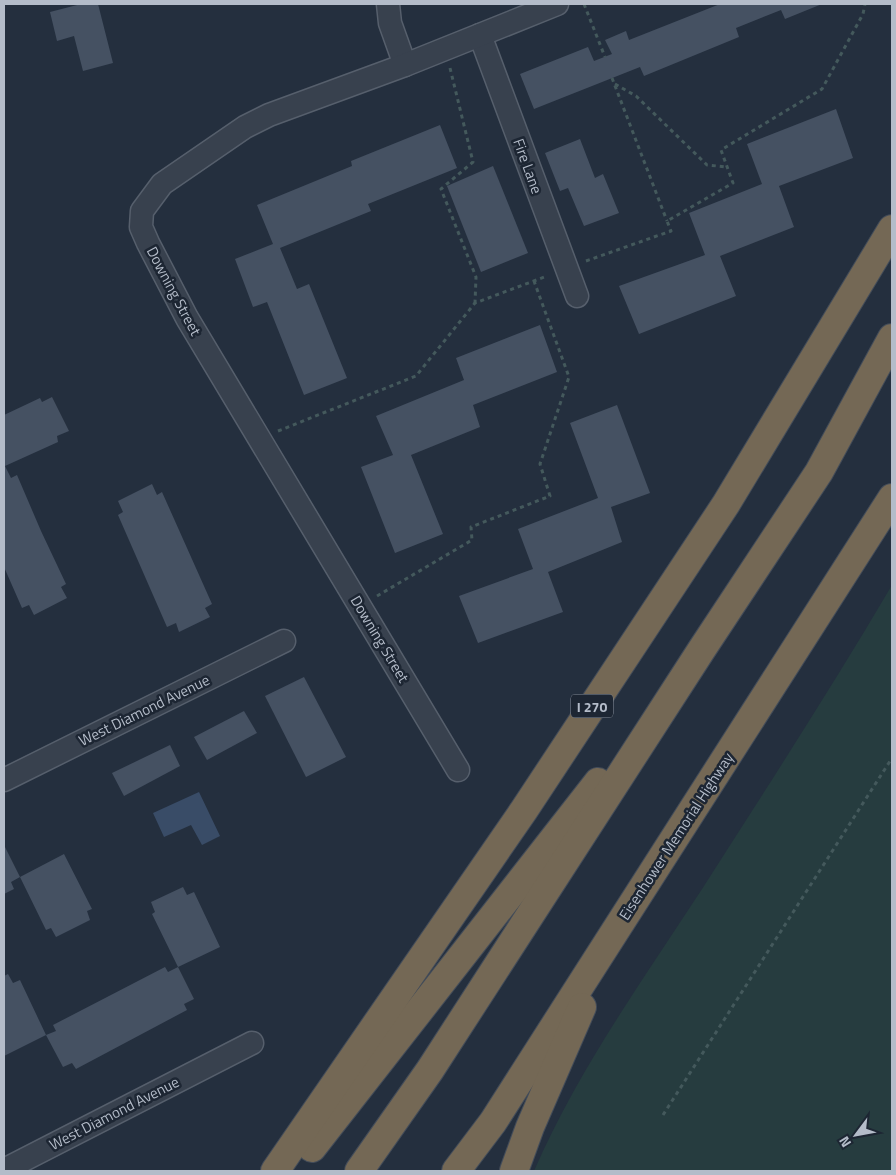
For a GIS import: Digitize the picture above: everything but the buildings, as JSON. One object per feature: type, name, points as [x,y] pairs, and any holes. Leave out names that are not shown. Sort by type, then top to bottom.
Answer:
[{"type":"highway","name":"I 270","points":[[276,1171],[524,810],[726,504],[892,229]]},
{"type":"highway","points":[[359,1171],[430,1070],[819,472],[892,338]]},
{"type":"highway","name":"Eisenhower Memorial Highway","points":[[456,1171],[493,1122],[892,498]]},
{"type":"highway","points":[[294,1171],[702,650]]},
{"type":"highway","points":[[514,1171],[530,1127],[615,930]]},
{"type":"street","points":[[388,4],[390,23],[405,65]]},
{"type":"street","name":"Downing Street","points":[[458,770],[187,318],[141,227],[142,211],[162,184],[245,127],[557,4]]},
{"type":"street","name":"Fire Lane","points":[[480,34],[577,296]]},
{"type":"street","name":"West Diamond Avenue","points":[[4,780],[284,641]]},
{"type":"street","name":"West Diamond Avenue","points":[[4,1170],[252,1043]]},
{"type":"path","points":[[584,4],[604,57]]},
{"type":"path","points":[[667,221],[733,183],[721,150],[822,89],[863,14],[865,4]]},
{"type":"path","points":[[445,48],[473,162],[441,189],[476,277],[475,303]]},
{"type":"path","points":[[259,438],[416,376],[475,303],[671,231],[612,78]]},
{"type":"path","points":[[614,83],[636,96],[707,165],[727,167]]},
{"type":"path","points":[[360,606],[472,540],[471,527],[550,496],[540,464],[569,377],[534,281]]},
{"type":"path","points":[[663,1115],[892,758]]},
{"type":"green space","points":[[892,585],[892,1171],[534,1171],[551,1134],[591,1061],[776,774]]},
{"type":"water","points":[[199,792],[220,836],[202,845],[191,825],[164,837],[153,813]]}]
